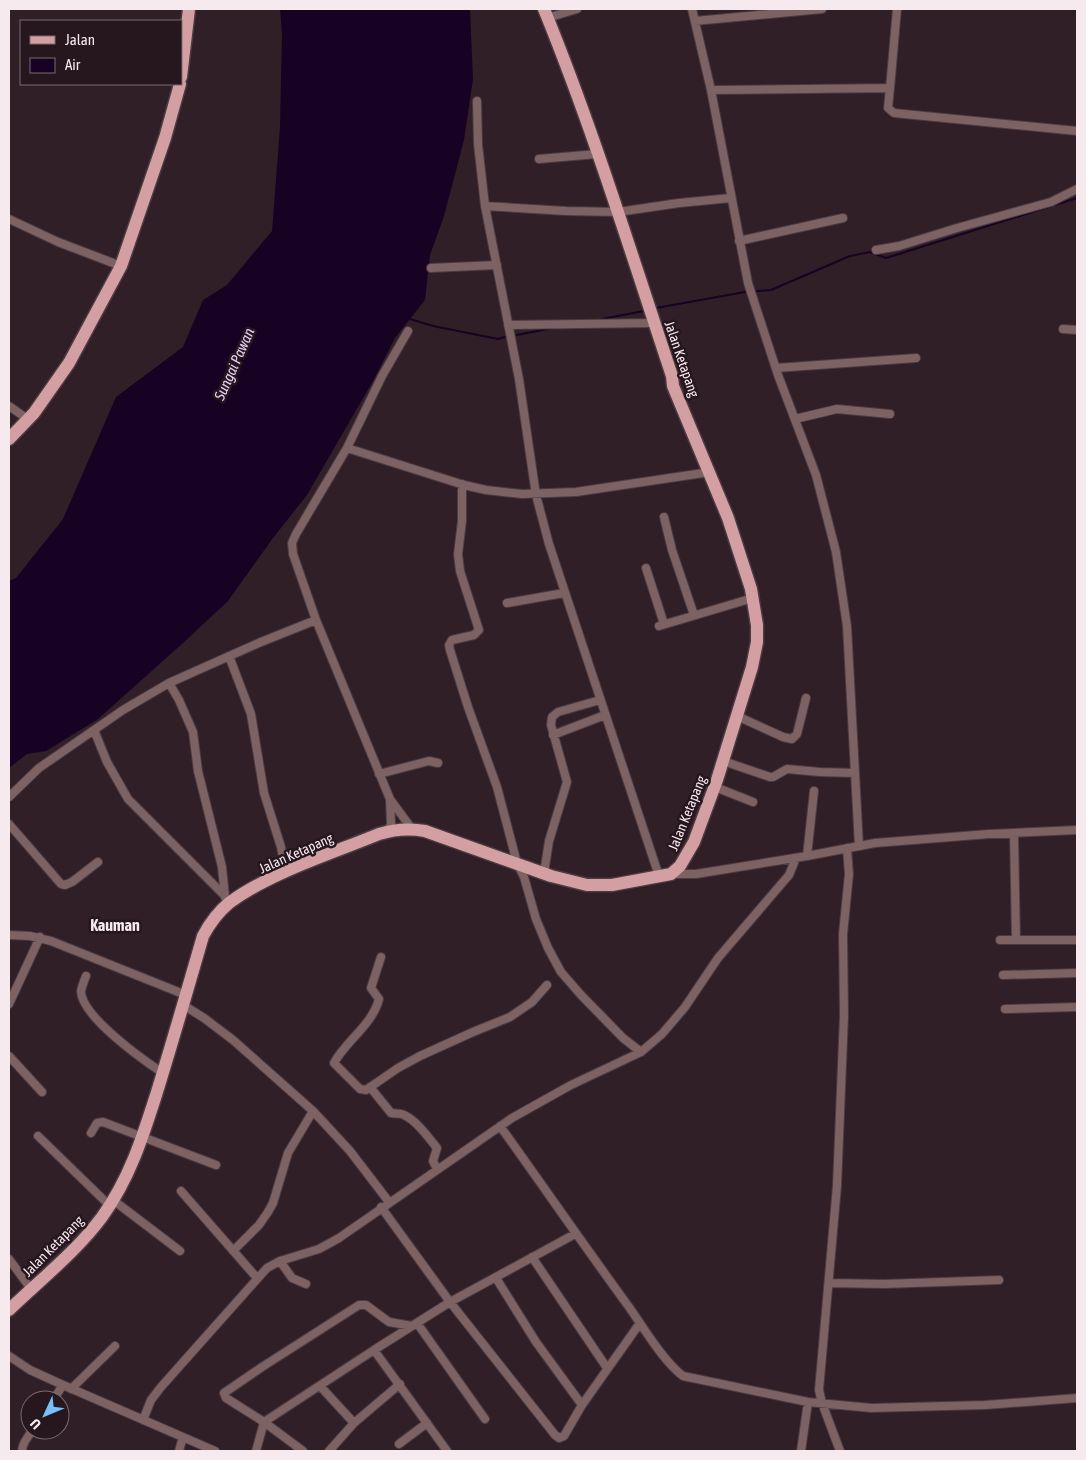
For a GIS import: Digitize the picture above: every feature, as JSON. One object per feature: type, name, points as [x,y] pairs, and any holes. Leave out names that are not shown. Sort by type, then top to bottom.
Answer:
[{"type":"main road","points":[[182,68],[189,9]]},
{"type":"main road","name":"Jalan Ketapang","points":[[9,1310],[90,1234],[112,1203],[128,1175],[142,1139],[163,1073],[203,936],[227,900],[286,872],[388,831],[412,829],[437,835],[544,873],[576,883],[600,886],[665,875],[678,869],[688,854],[715,787],[752,668],[757,642],[757,625],[753,598],[728,518],[672,381],[618,212],[545,13]]},
{"type":"main road","points":[[9,439],[29,420],[69,364],[121,266],[165,138],[180,85]]},
{"type":"street","points":[[545,13],[577,9]]},
{"type":"street","points":[[692,9],[748,283],[825,506],[840,573],[847,626],[860,846]]},
{"type":"street","points":[[695,21],[822,9]]},
{"type":"street","points":[[898,9],[888,108],[894,113],[1077,131]]},
{"type":"street","points":[[710,90],[890,88]]},
{"type":"street","points":[[477,101],[478,144],[486,206],[519,378],[536,495],[548,544],[600,700],[665,875],[696,874],[860,846],[989,834],[1077,830]]},
{"type":"street","points":[[539,159],[597,154]]},
{"type":"street","points":[[876,250],[899,246],[1051,202],[1077,189]]},
{"type":"street","points":[[486,206],[618,212],[731,198]]},
{"type":"street","points":[[739,241],[843,218]]},
{"type":"street","points":[[9,219],[58,242],[121,266]]},
{"type":"street","points":[[431,268],[497,265]]},
{"type":"street","points":[[508,324],[654,323]]},
{"type":"street","points":[[408,330],[382,376],[347,448],[292,543],[293,554],[316,620],[379,774],[390,799],[412,829]]},
{"type":"street","points":[[1062,330],[1077,330]]},
{"type":"street","points":[[776,368],[916,358]]},
{"type":"street","points":[[9,406],[29,420]]},
{"type":"street","points":[[795,419],[837,410],[890,414]]},
{"type":"street","points":[[347,448],[462,484],[505,493],[536,495],[576,492],[710,472]]},
{"type":"street","points":[[462,484],[462,521],[458,554],[460,571],[479,630],[474,635],[452,640],[449,645],[450,650],[497,787],[517,862],[524,877],[536,919],[545,941],[561,972],[586,1001],[640,1052]]},
{"type":"street","points":[[664,517],[672,550],[694,615]]},
{"type":"street","points":[[646,568],[661,625],[753,598]]},
{"type":"street","points":[[507,603],[564,593]]},
{"type":"street","points":[[9,797],[39,768],[123,710],[169,683],[316,620]]},
{"type":"street","points":[[229,656],[251,714],[264,794],[281,847],[286,872]]},
{"type":"street","points":[[169,683],[179,700],[193,732],[198,772],[222,868],[227,900]]},
{"type":"street","points":[[737,716],[783,737],[792,738],[797,734],[806,698]]},
{"type":"street","points":[[544,873],[549,841],[568,782],[551,720],[555,714],[600,700]]},
{"type":"street","points":[[554,735],[606,715]]},
{"type":"street","points":[[94,730],[107,762],[128,799],[227,900]]},
{"type":"street","points":[[379,774],[430,761],[438,762]]},
{"type":"street","points":[[723,761],[770,777],[787,768],[820,772],[855,773]]},
{"type":"street","points":[[715,787],[753,802]]},
{"type":"street","points":[[807,856],[814,791]]},
{"type":"street","points":[[388,831],[391,824],[390,799]]},
{"type":"street","points":[[9,824],[61,884],[65,885],[72,882],[98,862]]},
{"type":"street","points":[[1014,834],[1016,940]]},
{"type":"street","points":[[840,1451],[819,1390],[830,1283],[841,1114],[844,1016],[843,934],[849,874],[847,848]]},
{"type":"street","points":[[143,1420],[151,1400],[161,1387],[267,1268],[280,1261],[319,1248],[339,1238],[437,1168],[512,1118],[571,1085],[640,1052],[662,1034],[681,1012],[718,958],[789,875],[796,858]]},
{"type":"street","points":[[9,936],[40,938],[77,951],[185,1000],[204,1018],[234,1040],[314,1111],[350,1151],[389,1202]]},
{"type":"street","points":[[9,1004],[11,994],[40,938]]},
{"type":"street","points":[[1000,940],[1077,940]]},
{"type":"street","points":[[381,957],[371,988],[379,999],[377,1005],[334,1064],[357,1088],[364,1090],[420,1056],[510,1017],[532,1002],[547,985]]},
{"type":"street","points":[[1003,975],[1077,973]]},
{"type":"street","points":[[86,976],[82,993],[88,1008],[125,1046],[163,1073]]},
{"type":"street","points":[[1005,1009],[1077,1007]]},
{"type":"street","points":[[9,1056],[42,1092]]},
{"type":"street","points":[[370,1087],[392,1113],[401,1114],[413,1121],[432,1142],[436,1148],[433,1161],[437,1168]]},
{"type":"street","points":[[233,1251],[259,1225],[268,1212],[273,1203],[288,1152],[314,1111]]},
{"type":"street","points":[[91,1133],[97,1123],[101,1122],[142,1139],[216,1165]]},
{"type":"street","points":[[500,1126],[640,1323],[672,1365],[684,1376],[808,1402],[871,1408],[985,1405],[1077,1398]]},
{"type":"street","points":[[38,1136],[112,1203],[180,1252]]},
{"type":"street","points":[[181,1191],[257,1278]]},
{"type":"street","points":[[382,1207],[450,1302],[559,1438],[564,1436],[606,1368],[640,1323]]},
{"type":"street","points":[[256,1451],[264,1422],[450,1302],[575,1234]]},
{"type":"street","points":[[532,1257],[606,1368]]},
{"type":"street","points":[[9,1259],[31,1289]]},
{"type":"street","points":[[280,1261],[292,1278],[306,1284]]},
{"type":"street","points":[[496,1278],[536,1342],[582,1405]]},
{"type":"street","points":[[830,1283],[884,1284],[1000,1280]]},
{"type":"street","points":[[303,1451],[264,1422],[226,1398],[224,1393],[262,1366],[359,1306],[366,1305],[389,1322],[415,1324],[486,1419]]},
{"type":"street","points":[[64,1390],[115,1346]]},
{"type":"street","points":[[374,1350],[447,1451]]},
{"type":"street","points":[[9,1356],[30,1370],[67,1387],[216,1451]]},
{"type":"street","points":[[329,1451],[354,1424],[400,1384]]},
{"type":"street","points":[[320,1386],[354,1424]]},
{"type":"street","points":[[800,1451],[808,1402]]},
{"type":"street","points":[[399,1444],[427,1423]]},
{"type":"street","points":[[179,1451],[183,1437]]},
{"type":"water","name":"Sungai Pawan","points":[[280,9],[470,9],[473,79],[464,140],[444,216],[430,255],[425,300],[395,338],[373,381],[307,495],[273,538],[228,601],[98,719],[46,751],[27,754],[9,768],[9,581],[16,578],[63,519],[116,397],[183,347],[203,300],[227,285],[272,231],[280,127],[282,34]]},
{"type":"waterway","points":[[757,291],[771,290],[850,256],[870,252],[886,258],[1077,198]]},
{"type":"waterway","points":[[656,308],[745,292]]},
{"type":"waterway","points":[[602,319],[644,311]]},
{"type":"waterway","points":[[410,319],[433,326],[498,339],[505,337]]},
{"type":"waterway","points":[[517,335],[553,328]]},
{"type":"district","name":"Kauman","points":[[115,925]]}]
